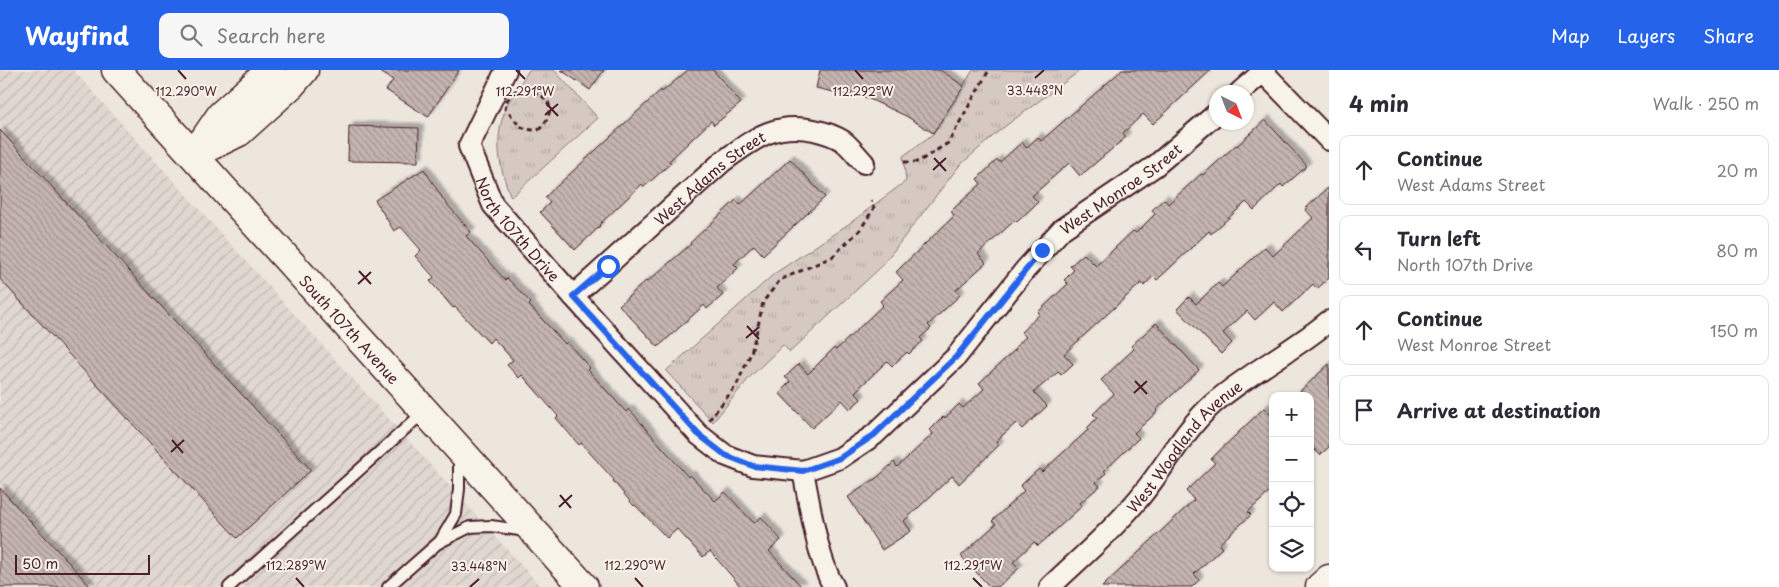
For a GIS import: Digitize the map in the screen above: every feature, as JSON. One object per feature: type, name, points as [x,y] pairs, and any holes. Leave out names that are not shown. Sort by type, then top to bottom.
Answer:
[{"type":"main road","name":"South 107th Avenue","points":[[116,70],[584,587]]},
{"type":"main road","points":[[194,154],[220,115],[271,70]]},
{"type":"main road","points":[[194,154],[238,132],[291,86],[304,70]]},
{"type":"main road","points":[[1320,587],[1329,579]]},
{"type":"street","name":"North 107th Drive","points":[[506,70],[470,146],[493,205],[698,434],[725,455]]},
{"type":"street","points":[[1248,85],[1264,71],[1329,140]]},
{"type":"street","name":"West Monroe Street","points":[[725,455],[753,466],[803,471],[840,458],[874,435],[956,357],[1025,270],[1062,229],[1155,166],[1209,120]]},
{"type":"street","name":"West Adams Street","points":[[573,296],[722,162],[750,142],[776,130],[800,128],[822,132],[842,141],[864,163]]},
{"type":"street","name":"West Woodland Avenue","points":[[1050,587],[1135,504],[1197,419],[1214,402],[1312,336],[1329,320]]},
{"type":"street","points":[[803,471],[827,575],[834,587]]},
{"type":"lane","points":[[229,587],[425,411]]},
{"type":"lane","points":[[438,543],[456,514],[459,489],[459,448]]},
{"type":"lane","points":[[388,587],[438,543],[470,527],[491,526],[535,532]]},
{"type":"path","points":[[904,162],[918,162],[948,143],[989,70]]},
{"type":"path","points":[[509,113],[518,126],[523,129],[532,130],[538,130],[542,127],[549,117],[549,105],[541,95],[515,91]]},
{"type":"path","points":[[708,420],[736,386],[750,353],[763,302],[780,280],[832,257],[860,230],[874,208],[871,200]]},
{"type":"shaded area","points":[[0,70],[73,70],[541,587],[0,587]]},
{"type":"green space","points":[[529,70],[554,70],[598,118],[511,197],[500,162],[500,127],[508,103]]},
{"type":"green space","points":[[973,70],[1081,70],[1000,130],[959,166],[881,267],[790,352],[783,345],[750,377],[713,422],[666,371],[774,274],[850,223],[906,181],[903,156],[933,134]]},
{"type":"building","points":[[377,70],[459,70],[428,117],[386,90],[393,80]]},
{"type":"building","points":[[561,70],[604,70],[590,90]]},
{"type":"building","points":[[688,70],[713,70],[741,103],[714,125],[711,121],[669,161],[671,163],[644,187],[642,184],[575,250],[540,212],[550,203],[545,197],[661,90],[662,92]]},
{"type":"building","points":[[820,70],[940,70],[964,86],[933,133],[906,116],[852,91],[851,96],[816,88]]},
{"type":"building","points":[[1122,70],[1211,70],[1153,124],[1143,114],[1123,133],[1126,137],[1080,176],[1069,163],[1032,196],[1038,202],[978,254],[986,263],[956,290],[960,295],[928,325],[931,328],[920,338],[923,341],[892,366],[887,361],[855,392],[861,399],[850,409],[842,400],[812,428],[779,393],[790,382],[785,377],[799,364],[808,374],[834,348],[836,350],[883,305],[880,301],[903,280],[896,272],[954,216],[951,211],[981,184],[977,179],[997,160],[1000,162],[1022,142],[1026,148],[1038,137],[1041,141]]},
{"type":"building","points":[[1265,120],[1307,166],[1283,187],[1281,184],[1254,210],[1246,202],[1211,234],[1209,231],[1157,280],[1153,276],[1144,286],[1141,283],[1064,354],[1073,364],[1061,375],[1058,372],[1034,392],[1047,406],[1022,429],[1016,423],[996,441],[999,445],[959,484],[952,476],[904,521],[911,531],[882,550],[848,497],[878,477],[894,462],[897,467],[933,434],[930,430],[944,416],[945,418],[959,404],[963,408],[984,389],[979,383],[1016,349],[1015,347],[1026,337],[1021,332],[1040,314],[1038,312],[1068,284],[1064,280],[1074,270],[1070,266],[1084,254],[1096,266],[1133,231],[1136,233],[1155,214],[1152,210],[1164,199],[1168,204]]},
{"type":"building","points":[[349,126],[419,128],[418,162],[348,161]]},
{"type":"building","points":[[0,130],[311,470],[237,538],[0,279]]},
{"type":"building","points":[[790,159],[825,197],[763,255],[754,245],[734,264],[738,268],[717,288],[723,295],[707,309],[704,305],[658,347],[619,305],[691,244],[736,200],[740,205]]},
{"type":"building","points":[[424,169],[445,202],[471,232],[466,236],[505,280],[507,278],[531,303],[529,305],[565,344],[567,342],[590,368],[588,370],[626,412],[629,409],[688,477],[690,475],[715,501],[725,492],[754,523],[761,517],[781,540],[769,551],[802,587],[741,587],[710,551],[703,557],[677,529],[667,538],[634,506],[581,443],[579,445],[556,418],[558,416],[522,375],[519,378],[507,365],[513,360],[493,338],[489,343],[455,307],[453,308],[430,281],[434,277],[415,256],[421,250],[401,227],[394,231],[375,200]]},
{"type":"building","points":[[1329,187],[1329,278],[1317,289],[1313,284],[1283,312],[1274,302],[1255,320],[1247,311],[1223,333],[1232,343],[1221,354],[1177,309],[1189,297],[1196,304],[1218,283],[1222,287],[1265,247],[1273,256],[1313,218],[1305,209]]},
{"type":"building","points":[[1156,323],[1199,370],[1134,433],[1139,438],[1104,471],[1106,473],[1096,482],[1100,486],[1080,503],[1082,506],[1038,546],[1034,542],[1013,562],[1019,568],[998,587],[990,587],[961,556],[996,524],[992,521],[1024,491],[1020,486],[1039,469],[1042,472],[1088,430],[1087,428],[1097,418],[1093,414],[1114,394],[1101,380],[1134,349],[1131,346]]},
{"type":"building","points":[[1329,364],[1329,447],[1320,455],[1314,449],[1314,392],[1299,392]]},
{"type":"building","points":[[1264,408],[1269,413],[1269,493],[1248,512],[1251,515],[1219,544],[1222,548],[1194,574],[1199,580],[1192,587],[1102,587],[1194,500],[1186,491],[1215,463],[1211,459]]},
{"type":"building","points":[[0,488],[91,587],[0,587]]},
{"type":"route","points":[[608,266],[573,296],[698,434],[725,455],[753,466],[803,471],[840,458],[874,435],[956,357],[1042,250]]}]
